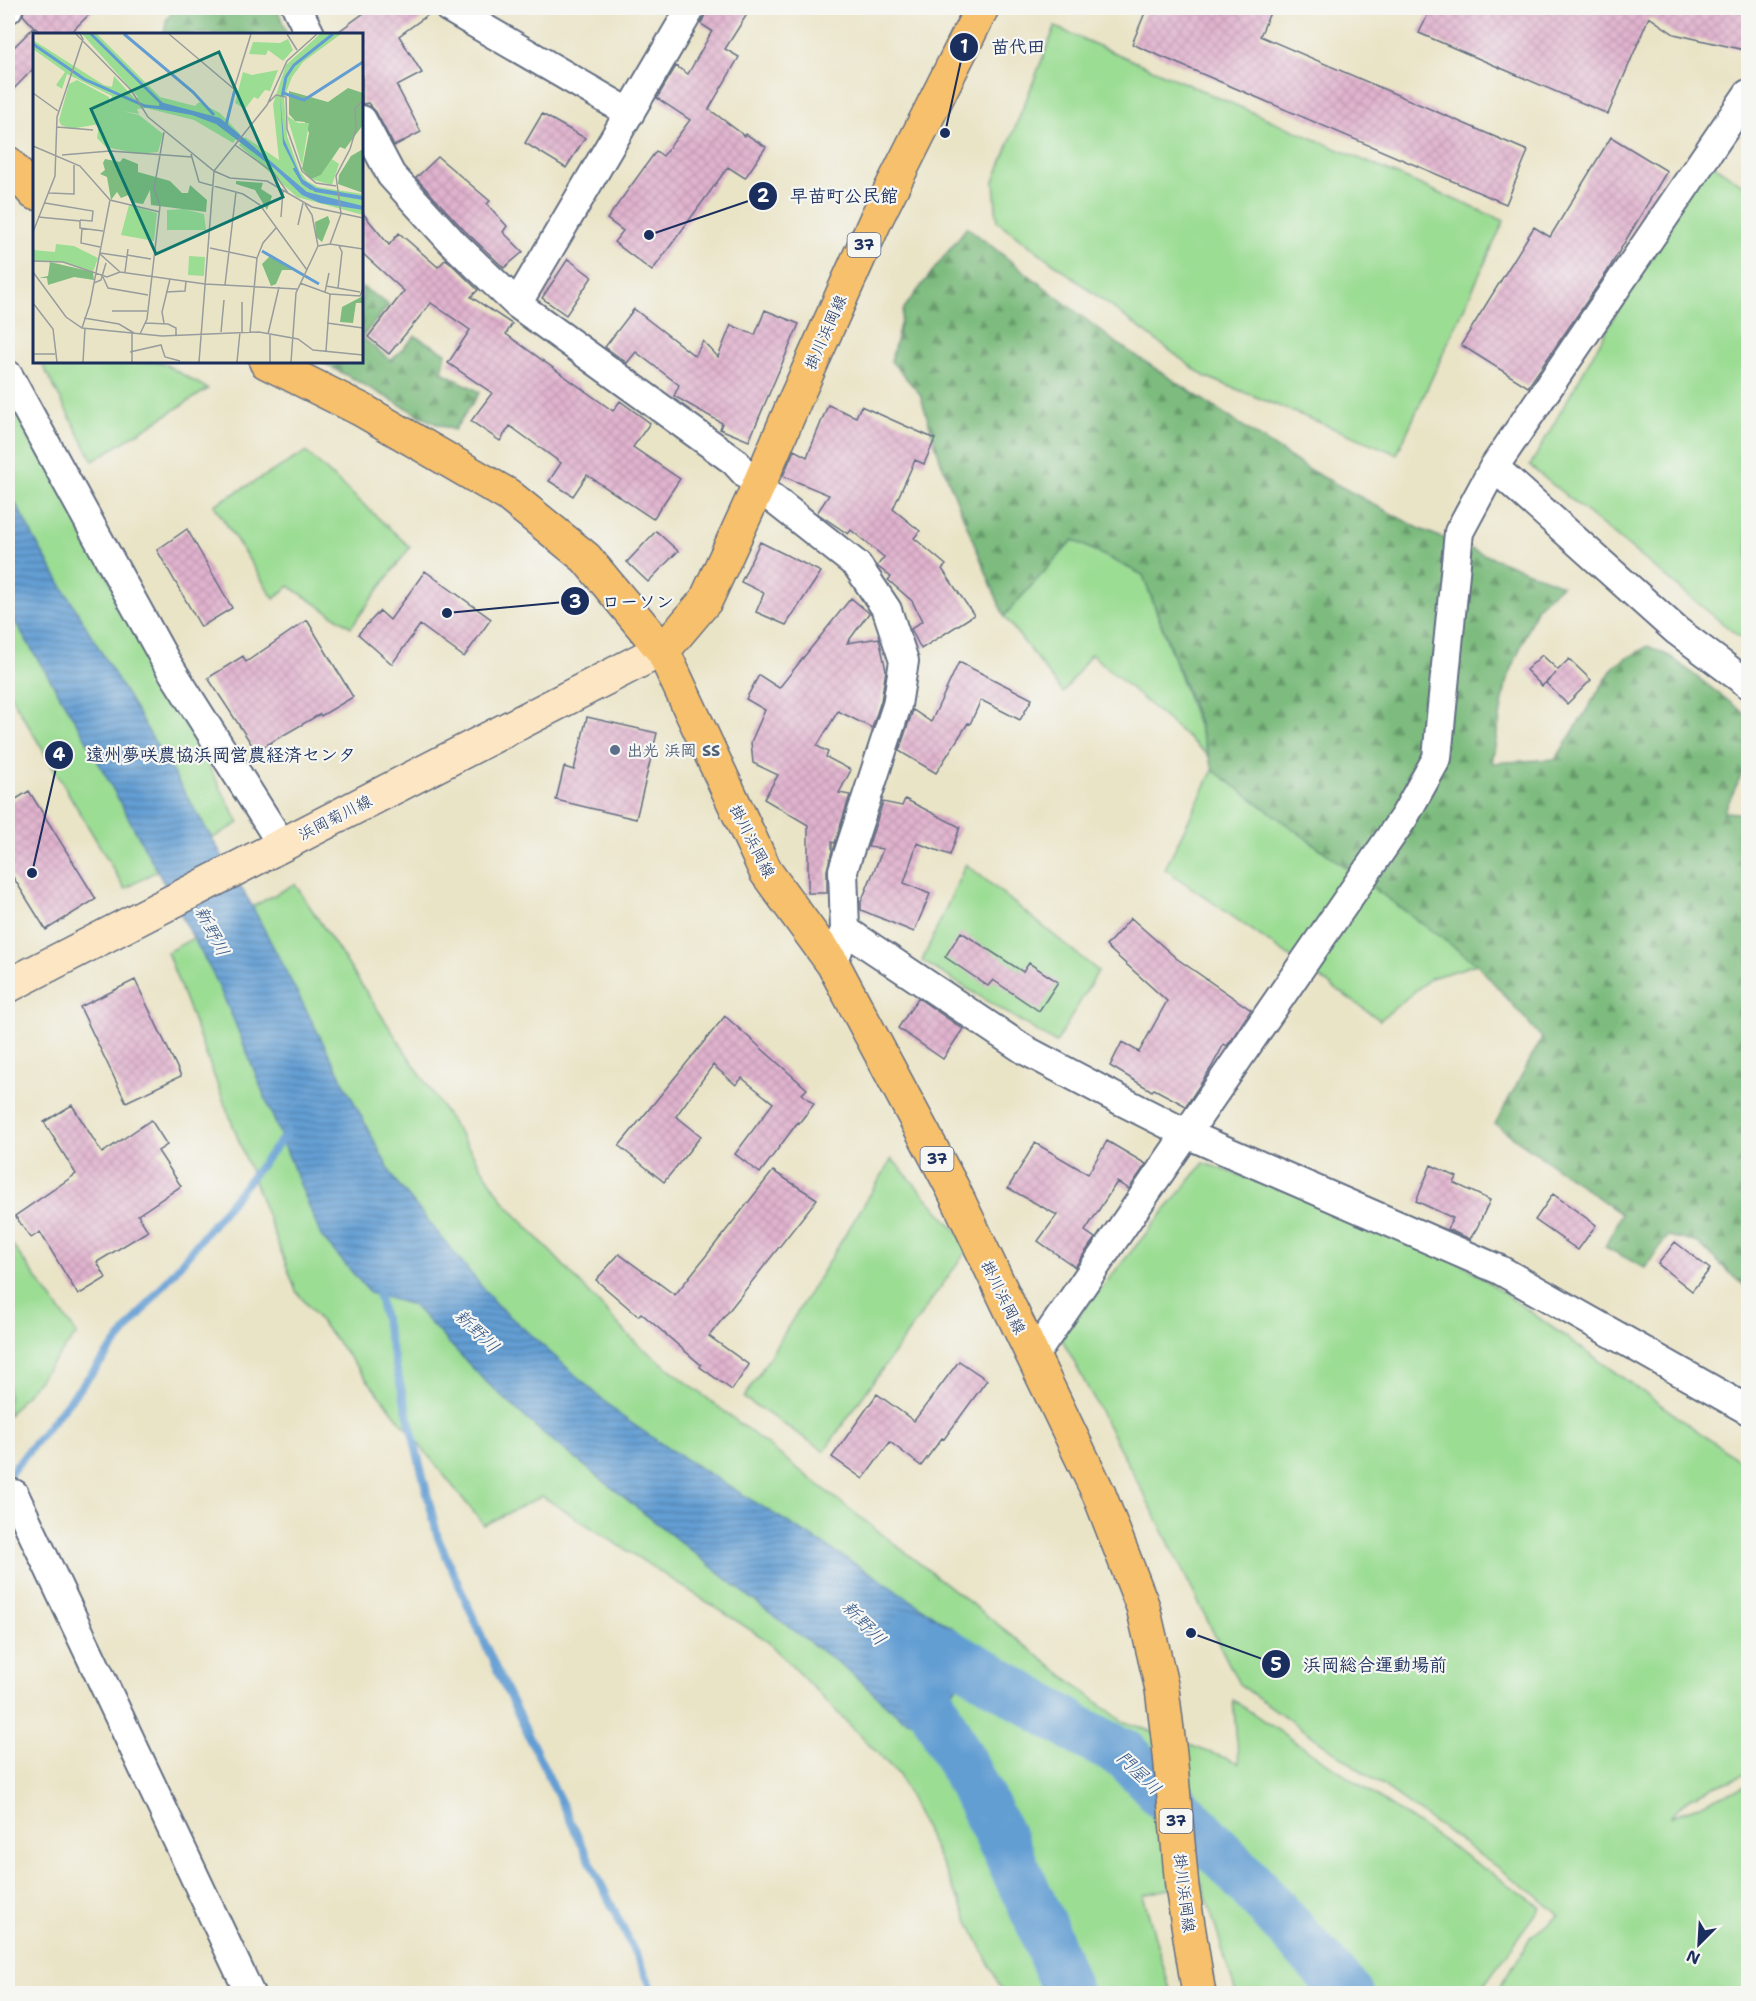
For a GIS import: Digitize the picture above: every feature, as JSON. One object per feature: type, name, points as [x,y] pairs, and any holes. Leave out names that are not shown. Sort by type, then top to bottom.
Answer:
[{"type":"main road","name":"掛川浜岡線","points":[[663,651],[706,600],[877,217],[982,8]]},
{"type":"main road","points":[[8,163],[33,192]]},
{"type":"main road","name":"掛川浜岡線","points":[[268,363],[362,410],[508,495],[586,558],[663,651],[766,872],[833,964],[952,1187],[1099,1494],[1143,1607],[1162,1689],[1182,1887],[1199,1994]]},
{"type":"main road","name":"浜岡菊川線","points":[[8,986],[649,656],[663,651]]},
{"type":"street","points":[[297,8],[310,33]]},
{"type":"street","points":[[449,8],[630,113]]},
{"type":"street","points":[[517,304],[691,8]]},
{"type":"street","points":[[1033,1357],[1404,817],[1437,758],[1459,532],[1494,467],[1749,94]]},
{"type":"street","points":[[363,122],[392,175],[452,242],[517,304],[734,461],[758,487],[857,565],[887,610],[904,661],[897,705],[843,870],[845,930],[833,964]]},
{"type":"street","points":[[8,375],[165,660],[277,847]]},
{"type":"street","points":[[1494,467],[1677,631],[1749,684]]},
{"type":"street","points":[[845,930],[1025,1050],[1187,1134],[1500,1270],[1749,1410]]},
{"type":"street","points":[[8,1501],[14,1494],[250,1994]]},
{"type":"green space","points":[[174,8],[277,8],[287,33],[164,33],[166,21]]},
{"type":"green space","points":[[1055,27],[1504,221],[1397,454],[1204,376],[997,221],[994,181]]},
{"type":"green space","points":[[1704,158],[1748,189],[1748,644],[1530,466]]},
{"type":"green space","points":[[967,227],[1115,342],[1308,469],[1420,529],[1562,585],[1537,607],[1506,683],[1492,763],[1556,759],[1614,666],[1648,646],[1671,657],[1748,716],[1748,761],[1724,812],[1748,814],[1748,1288],[1698,1243],[1668,1236],[1645,1268],[1605,1247],[1621,1214],[1495,1124],[1542,1038],[1477,964],[1213,770],[1197,718],[1143,575],[1073,540],[1004,616],[941,462],[920,394],[891,361],[904,308]]},
{"type":"green space","points":[[363,288],[389,305],[363,336]]},
{"type":"green space","points":[[415,336],[446,353],[442,372],[480,392],[454,430],[432,422],[324,363],[363,363],[363,338],[391,361]]},
{"type":"green space","points":[[42,363],[163,363],[208,389],[93,461]]},
{"type":"green space","points":[[8,389],[239,823],[125,889],[8,691]]},
{"type":"green space","points":[[306,452],[410,547],[351,627],[289,586],[274,599],[214,505]]},
{"type":"green space","points":[[1073,540],[1143,575],[1209,756],[1091,654],[1063,693],[1004,616]]},
{"type":"green space","points":[[1213,770],[1477,964],[1431,978],[1380,1020],[1165,869]]},
{"type":"green space","points":[[966,864],[1098,971],[1056,1043],[922,961]]},
{"type":"green space","points":[[295,884],[505,1203],[635,1342],[1122,1721],[1239,1763],[1233,1700],[1541,1907],[1478,1993],[1236,1993],[1201,1881],[1143,1895],[1171,1993],[1003,1993],[899,1775],[765,1639],[542,1496],[484,1525],[296,1291],[167,952]]},
{"type":"green space","points":[[892,1159],[970,1246],[824,1451],[744,1398]]},
{"type":"green space","points":[[1204,1163],[1428,1239],[1748,1467],[1748,1773],[1690,1797],[1670,1817],[1748,1785],[1748,1993],[1496,1993],[1532,1936],[1559,1915],[1536,1895],[1239,1684],[1158,1521],[1061,1337]]},
{"type":"green space","points":[[8,1239],[77,1334],[8,1416]]},
{"type":"water","points":[[8,489],[40,549],[251,904],[394,1179],[495,1303],[620,1415],[669,1449],[870,1573],[988,1652],[922,1725],[900,1717],[849,1671],[762,1607],[538,1429],[483,1379],[413,1305],[370,1293],[321,1236],[215,978],[82,732],[8,610]]},
{"type":"building","points":[[24,8],[96,8],[70,33],[41,33],[23,15]]},
{"type":"building","points":[[371,8],[433,8],[433,11],[399,36],[422,73],[397,86],[421,132],[394,146],[376,112],[368,103],[363,104],[363,33],[336,33]]},
{"type":"building","points":[[708,8],[751,8],[725,49],[739,57],[709,109],[745,136],[746,134],[766,147],[745,178],[728,167],[652,271],[614,242],[623,231],[607,219],[656,151],[663,156],[690,120],[657,98],[676,66],[688,74],[712,31],[701,24]]},
{"type":"building","points":[[1147,8],[1272,8],[1260,36],[1528,151],[1506,204],[1132,44]]},
{"type":"building","points":[[1431,8],[1749,8],[1749,51],[1674,34],[1649,17],[1608,114],[1419,33]]},
{"type":"building","points":[[34,27],[33,69],[8,95],[8,53]]},
{"type":"building","points":[[542,114],[585,138],[566,168],[525,143]]},
{"type":"building","points":[[1611,137],[1667,171],[1607,272],[1528,387],[1461,345],[1534,227],[1550,237]]},
{"type":"building","points":[[438,157],[490,201],[487,204],[507,226],[503,232],[523,252],[504,268],[464,230],[416,178]]},
{"type":"building","points":[[363,213],[389,245],[399,233],[438,267],[446,259],[478,290],[471,297],[512,324],[506,334],[613,411],[620,401],[650,423],[633,447],[680,479],[653,519],[587,475],[573,496],[549,481],[561,463],[510,426],[500,441],[471,421],[492,393],[448,363],[470,330],[431,303],[389,354],[368,337],[404,291],[363,254]]},
{"type":"building","points":[[568,259],[592,277],[566,315],[542,298]]},
{"type":"building","points":[[634,309],[695,356],[703,341],[718,357],[731,325],[755,335],[765,310],[799,324],[749,441],[720,429],[722,423],[674,396],[679,385],[636,352],[627,363],[605,347]]},
{"type":"building","points":[[828,405],[856,417],[861,406],[935,439],[924,464],[915,460],[893,509],[920,531],[914,538],[946,565],[942,569],[974,615],[921,649],[911,629],[922,621],[912,601],[888,580],[891,577],[877,566],[884,557],[851,530],[848,534],[817,513],[829,495],[783,476],[794,450],[807,457]]},
{"type":"building","points":[[187,529],[232,608],[201,627],[157,550]]},
{"type":"building","points":[[656,531],[678,551],[648,582],[627,562]]},
{"type":"building","points":[[760,542],[821,572],[786,625],[756,612],[764,593],[741,582]]},
{"type":"building","points":[[425,571],[491,619],[464,657],[420,625],[392,664],[358,634],[380,611],[390,620]]},
{"type":"building","points":[[851,598],[869,613],[847,643],[879,638],[886,670],[881,701],[872,728],[838,711],[817,746],[828,752],[826,757],[851,770],[839,793],[850,795],[835,843],[832,842],[827,870],[827,893],[808,893],[808,825],[764,799],[778,775],[753,763],[751,742],[765,710],[746,699],[759,675],[779,688]]},
{"type":"building","points":[[307,620],[353,697],[256,751],[208,678],[243,656],[246,662]]},
{"type":"building","points":[[1542,655],[1558,670],[1569,659],[1591,680],[1567,704],[1546,683],[1556,673],[1542,686],[1526,670]]},
{"type":"building","points":[[959,662],[1032,699],[1020,720],[981,700],[970,724],[968,723],[936,773],[899,751],[913,710],[931,722]]},
{"type":"building","points":[[587,717],[657,733],[636,819],[556,800],[564,767],[574,770]]},
{"type":"building","points":[[29,791],[96,899],[46,930],[8,869],[8,804]]},
{"type":"building","points":[[905,799],[960,827],[950,855],[917,843],[904,883],[930,894],[914,932],[861,910],[861,902],[883,849],[868,847],[883,802],[902,806]]},
{"type":"building","points":[[1131,918],[1176,958],[1251,1010],[1227,1046],[1224,1044],[1186,1106],[1154,1089],[1152,1091],[1110,1066],[1122,1042],[1139,1052],[1167,1001],[1106,946]]},
{"type":"building","points":[[961,932],[1023,972],[1029,963],[1058,982],[1039,1011],[993,980],[988,986],[945,957]]},
{"type":"building","points":[[135,980],[181,1076],[126,1102],[80,1007]]},
{"type":"building","points":[[918,998],[963,1029],[943,1059],[898,1028]]},
{"type":"building","points":[[725,1016],[807,1089],[802,1094],[814,1104],[760,1173],[735,1154],[773,1103],[742,1078],[736,1085],[713,1065],[676,1116],[701,1136],[664,1182],[619,1146]]},
{"type":"building","points":[[72,1105],[102,1153],[151,1120],[167,1145],[158,1151],[181,1186],[138,1215],[148,1231],[97,1262],[106,1278],[78,1295],[40,1232],[31,1238],[15,1216],[76,1174],[44,1122]]},
{"type":"building","points":[[1107,1141],[1146,1164],[1129,1189],[1117,1182],[1085,1231],[1095,1238],[1075,1267],[1038,1241],[1057,1215],[1008,1188],[1035,1143],[1088,1174]]},
{"type":"building","points":[[1431,1165],[1457,1177],[1454,1183],[1490,1200],[1470,1239],[1447,1229],[1453,1218],[1416,1201]]},
{"type":"building","points":[[773,1171],[817,1199],[709,1336],[749,1365],[732,1390],[700,1367],[701,1365],[641,1313],[638,1316],[596,1280],[619,1254],[675,1295]]},
{"type":"building","points":[[1553,1194],[1596,1225],[1578,1250],[1535,1220]]},
{"type":"building","points":[[1675,1242],[1710,1269],[1692,1291],[1658,1264]]},
{"type":"building","points":[[959,1361],[987,1380],[944,1439],[942,1438],[921,1466],[890,1442],[863,1479],[832,1457],[877,1394],[914,1421]]},
{"type":"waterway","points":[[8,1476],[288,1132]]},
{"type":"waterway","points":[[376,1285],[438,1538],[498,1673],[655,1994]]},
{"type":"waterway","name":"門屋川","points":[[913,1636],[975,1668],[1083,1733],[1126,1755],[1236,1869],[1349,1994]]},
{"type":"waterway","name":"新野川","points":[[895,1656],[924,1690],[1005,1847],[1041,1924],[1068,1994]]},
{"type":"place","name":"苗代田","points":[[945,133]]},
{"type":"place","name":"早苗町公民館","points":[[649,235]]},
{"type":"place","name":"ローソン","points":[[447,613]]},
{"type":"place","name":"出光 浜岡 SS","points":[[615,750]]},
{"type":"place","name":"遠州夢咲農協浜岡営農経済センタ","points":[[32,873]]},
{"type":"place","name":"浜岡総合運動場前","points":[[1191,1633]]}]
